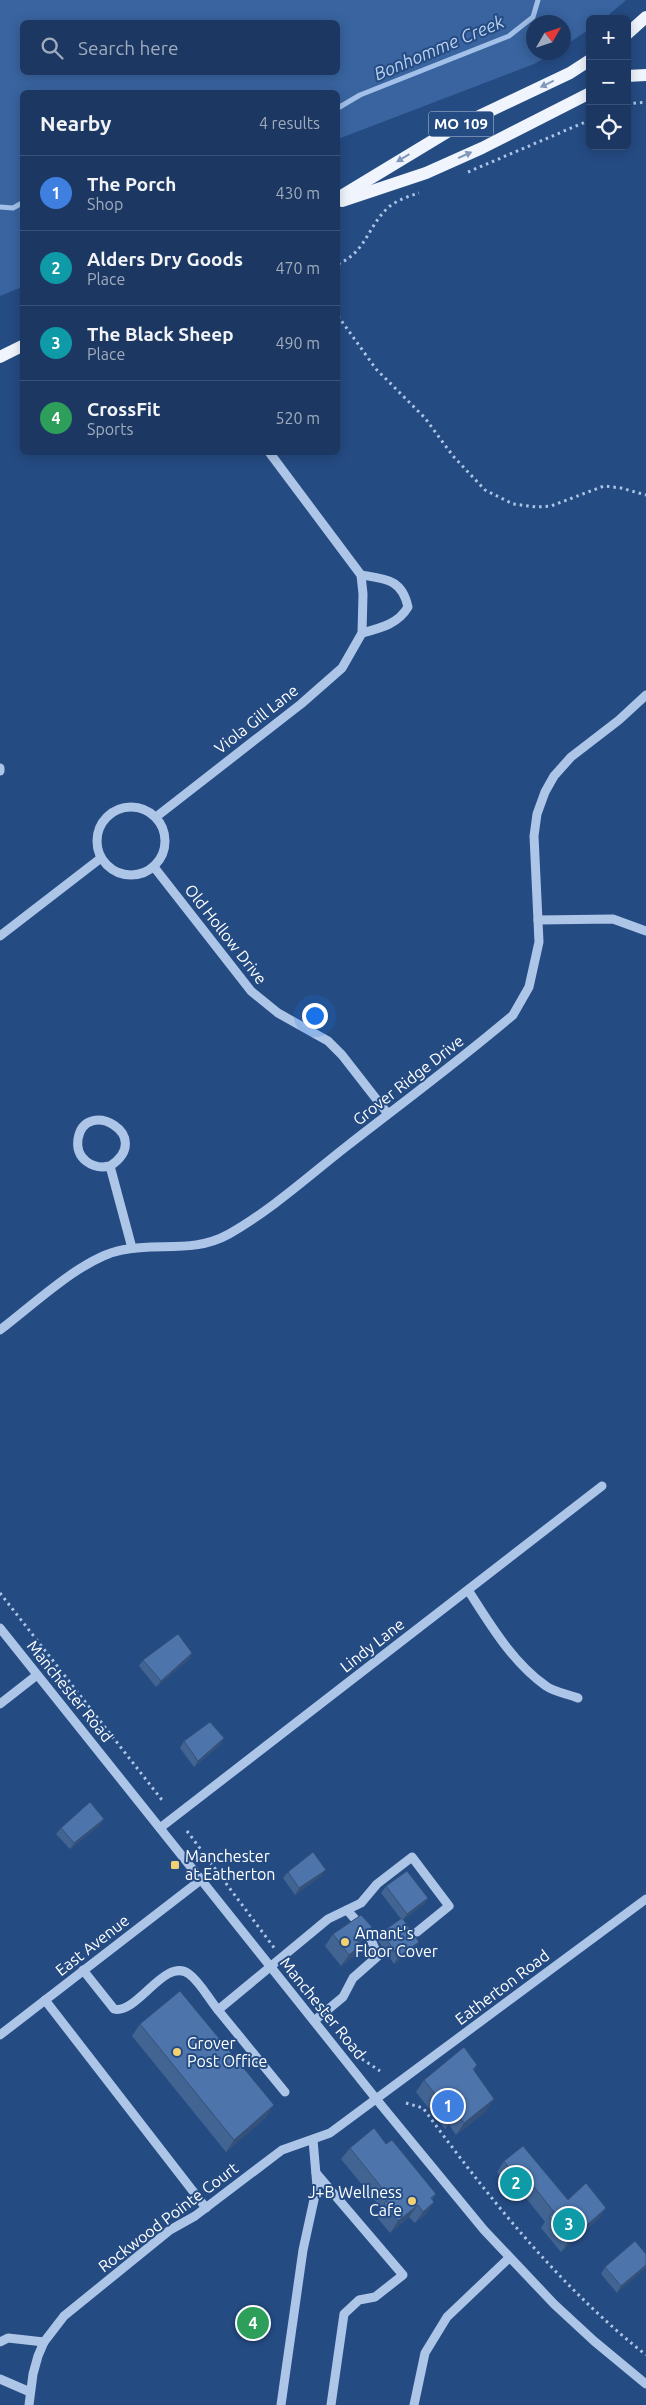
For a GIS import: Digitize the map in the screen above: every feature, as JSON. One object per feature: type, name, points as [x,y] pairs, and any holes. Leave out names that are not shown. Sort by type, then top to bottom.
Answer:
[{"type":"main road","points":[[631,30],[646,17]]},
{"type":"main road","name":"MO 109","points":[[340,197],[452,129],[562,77],[586,62]]},
{"type":"main road","points":[[631,76],[646,75]]},
{"type":"main road","name":"MO 109","points":[[340,202],[434,169],[498,140],[586,95]]},
{"type":"main road","points":[[0,357],[20,347]]},
{"type":"street","points":[[271,455],[361,575],[386,579],[400,586],[406,595],[408,607],[403,616],[391,624],[362,633]]},
{"type":"street","name":"Viola Gill Lane","points":[[156,817],[308,698],[342,668],[362,633],[363,594],[361,575]]},
{"type":"street","name":"Grover Ridge Drive","points":[[0,1330],[90,1262],[121,1250],[132,1248],[192,1247],[228,1235],[248,1222],[388,1114],[513,1015],[529,987],[540,942],[534,836],[537,814],[545,792],[554,776],[572,756],[619,720],[646,696]]},
{"type":"street","points":[[125,807],[136,807],[156,817],[165,836],[165,848],[154,867],[146,872],[126,875],[116,872],[101,858],[97,837],[100,826],[115,811],[125,807]]},
{"type":"street","points":[[0,936],[101,858]]},
{"type":"street","name":"Old Hollow Drive","points":[[154,867],[251,992],[278,1013],[328,1041],[342,1055],[388,1114]]},
{"type":"street","points":[[538,920],[613,919],[646,931]]},
{"type":"street","points":[[103,1120],[111,1122],[122,1132],[125,1140],[122,1154],[110,1166],[94,1166],[82,1157],[78,1150],[79,1135],[90,1123],[103,1120]]},
{"type":"street","points":[[110,1166],[132,1248]]},
{"type":"street","name":"Lindy Lane","points":[[160,1828],[602,1486]]},
{"type":"street","points":[[468,1590],[497,1635],[518,1660],[547,1687],[578,1698]]},
{"type":"street","name":"Manchester Road","points":[[0,1628],[377,2100],[509,2258],[594,2341],[646,2384]]},
{"type":"street","points":[[0,1704],[37,1675]]},
{"type":"street","points":[[218,2010],[328,1920],[360,1904],[377,1884],[412,1857],[449,1906],[417,1932]]},
{"type":"street","name":"East Avenue","points":[[0,2035],[202,1879]]},
{"type":"street","name":"Eatherton Road","points":[[377,2100],[646,1900]]},
{"type":"street","points":[[314,2020],[343,1997],[353,1978],[378,1956],[369,1934],[347,1910]]},
{"type":"street","points":[[83,1970],[114,2009],[124,2008],[168,1973],[177,1970],[188,1973],[285,2092]]},
{"type":"street","points":[[45,2000],[206,2208]]},
{"type":"street","name":"Rockwood Pointe Court","points":[[29,2405],[33,2374],[44,2342],[64,2316],[170,2230],[206,2208],[282,2150],[330,2133],[377,2100]]},
{"type":"street","points":[[281,2405],[303,2250],[316,2186],[313,2140]]},
{"type":"street","points":[[316,2174],[403,2274],[375,2298],[359,2300],[344,2314],[330,2405]]},
{"type":"street","points":[[414,2405],[426,2353],[447,2317],[509,2258]]},
{"type":"street","points":[[0,2342],[8,2338],[44,2342]]},
{"type":"street","points":[[0,2379],[30,2392]]},
{"type":"path","points":[[631,104],[646,102]]},
{"type":"path","points":[[463,174],[586,122]]},
{"type":"path","points":[[340,263],[350,258],[365,243],[382,215],[390,206],[426,189]]},
{"type":"path","points":[[340,319],[376,369],[420,413],[453,456],[485,490],[513,504],[532,507],[551,506],[604,486],[612,486],[646,495]]},
{"type":"path","points":[[0,1593],[162,1800]]},
{"type":"path","points":[[406,2104],[423,2108],[486,2191],[546,2262],[612,2328],[646,2356]]},
{"type":"shaded area","points":[[0,0],[626,0],[609,15],[586,15],[586,32],[571,41],[571,15],[526,15],[526,60],[541,60],[340,138],[340,90],[20,90],[20,288],[0,296]]},
{"type":"building","points":[[178,1634],[192,1653],[161,1681],[143,1660]]},
{"type":"building","points":[[210,1722],[224,1738],[198,1761],[184,1741]]},
{"type":"building","points":[[90,1802],[104,1819],[74,1843],[61,1828]]},
{"type":"building","points":[[313,1852],[326,1870],[299,1888],[288,1872]]},
{"type":"building","points":[[407,1871],[428,1898],[407,1914],[386,1886]]},
{"type":"building","points":[[361,1915],[372,1927],[356,1939],[361,1945],[349,1955],[333,1934]]},
{"type":"building","points":[[402,1918],[419,1942],[398,1957],[382,1932]]},
{"type":"building","points":[[180,1991],[274,2105],[234,2140],[140,2024]]},
{"type":"building","points":[[464,2047],[477,2065],[473,2069],[494,2099],[464,2123],[457,2114],[453,2117],[424,2080]]},
{"type":"building","points":[[374,2128],[386,2144],[392,2140],[436,2194],[431,2198],[434,2202],[423,2212],[418,2205],[398,2221],[384,2204],[390,2198],[350,2148]]},
{"type":"building","points":[[523,2146],[568,2200],[586,2183],[606,2208],[569,2241],[549,2217],[554,2212],[527,2178],[520,2183],[504,2161]]},
{"type":"building","points":[[635,2241],[646,2254],[646,2265],[621,2286],[605,2267]]},
{"type":"waterway","name":"Bonhomme Creek","points":[[340,107],[360,95],[509,36],[533,17],[538,0]]},
{"type":"waterway","name":"Bonhomme Creek","points":[[0,207],[13,208],[20,204]]},
{"type":"place","name":"Manchester at Eatherton","points":[[175,1865]]},
{"type":"place","name":"Amant's Floor Cover","points":[[345,1942]]},
{"type":"place","name":"Grover Post Office","points":[[177,2052]]},
{"type":"place","name":"The Porch","points":[[448,2106]]},
{"type":"place","name":"Alders Dry Goods","points":[[516,2183]]},
{"type":"place","name":"J+B Wellness Cafe","points":[[412,2201]]},
{"type":"place","name":"The Black Sheep","points":[[569,2224]]},
{"type":"place","name":"CrossFit","points":[[253,2323]]}]
